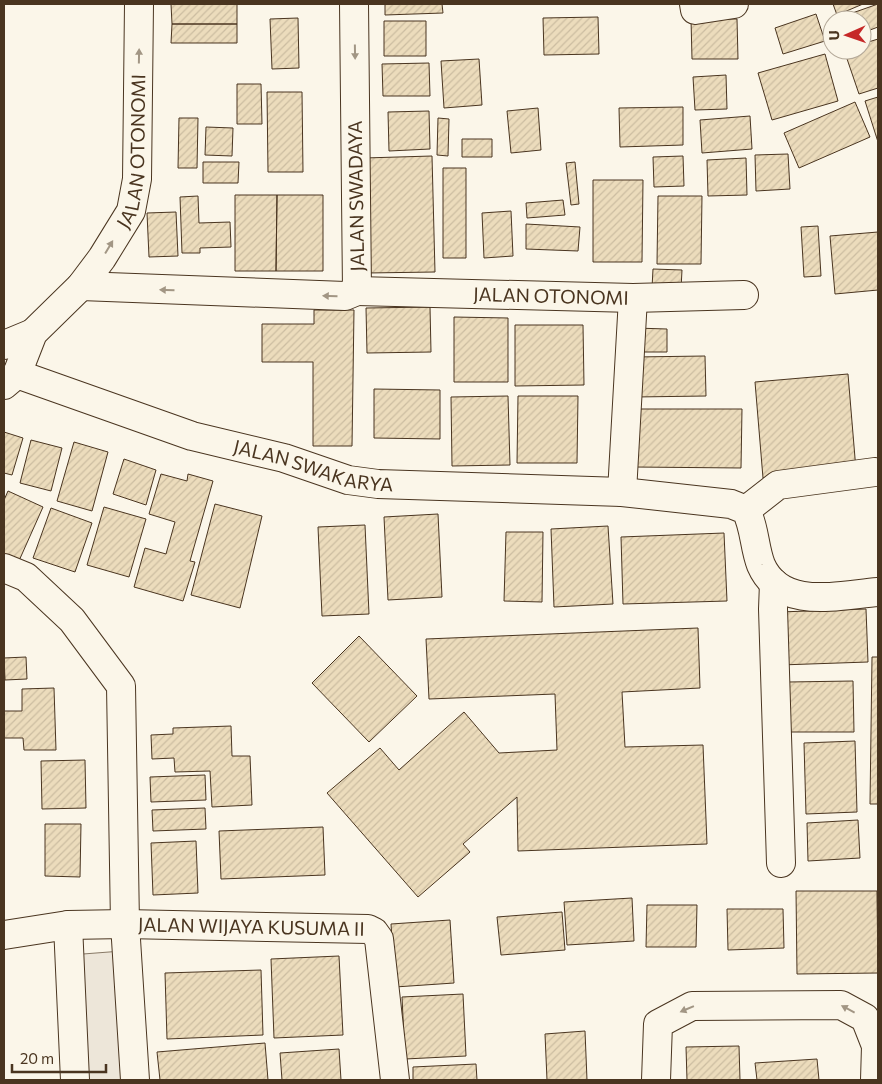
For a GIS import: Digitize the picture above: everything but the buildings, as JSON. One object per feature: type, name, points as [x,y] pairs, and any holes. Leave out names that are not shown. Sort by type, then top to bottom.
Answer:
[{"type":"street","name":"JALAN OTONOMI","points":[[33,333],[81,286],[102,258],[131,211],[137,179],[140,4]]},
{"type":"street","name":"JALAN SWADAYA","points":[[81,286],[344,296],[357,292],[354,4]]},
{"type":"street","points":[[694,4],[695,10],[734,4]]},
{"type":"street","name":"JALAN OTONOMI","points":[[357,292],[633,298],[744,295]]},
{"type":"street","points":[[622,492],[633,298]]},
{"type":"street","points":[[4,345],[33,333]]},
{"type":"street","points":[[10,379],[33,333]]},
{"type":"street","name":"JALAN SWAKARYA","points":[[10,379],[192,436],[284,458],[348,480],[378,484],[460,488],[622,492],[731,504],[746,510]]},
{"type":"street","points":[[875,472],[778,485],[746,510],[752,523],[762,566],[774,584],[786,593],[805,597],[878,592]]},
{"type":"street","points":[[4,568],[26,577],[72,620],[121,686],[125,924],[135,1080]]},
{"type":"street","points":[[774,584],[772,609],[781,863]]},
{"type":"street","points":[[4,935],[68,925],[125,924]]},
{"type":"street","name":"JALAN WIJAYA KUSUMA II","points":[[125,924],[368,929],[374,932],[379,939],[395,1080]]},
{"type":"street","points":[[68,925],[75,1080]]},
{"type":"street","points":[[656,1080],[658,1024],[692,1006],[841,1005],[865,1018],[877,1046],[875,1080]]},
{"type":"shaded area","points":[[122,951],[129,1080],[75,1080],[70,955]]}]
